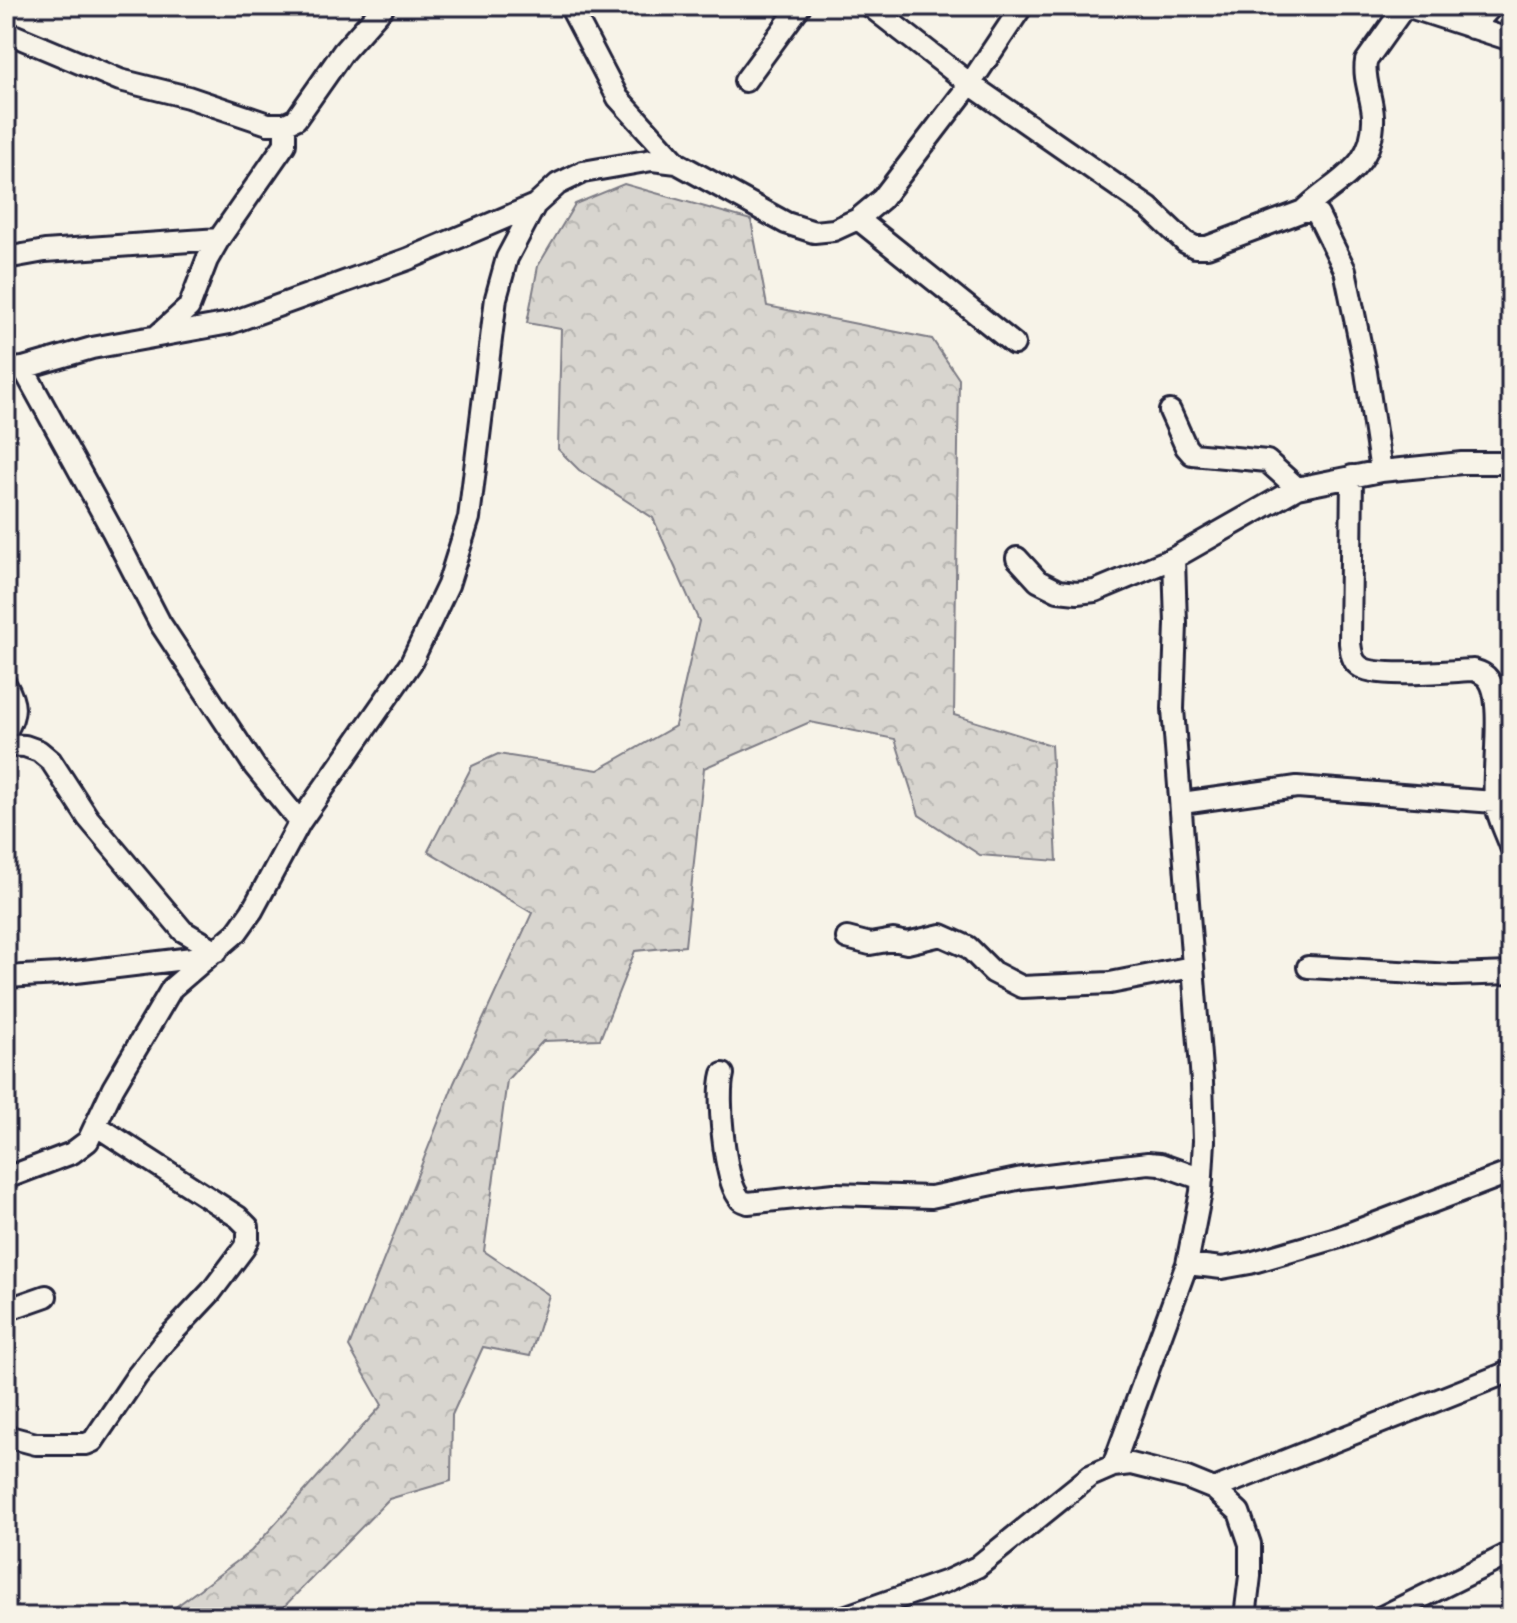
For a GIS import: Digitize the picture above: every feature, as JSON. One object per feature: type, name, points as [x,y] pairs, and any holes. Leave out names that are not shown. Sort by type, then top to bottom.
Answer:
[{"type":"street","points":[[6,32],[120,80],[188,97],[268,124],[285,124],[296,119],[343,52],[384,6]]},
{"type":"street","points":[[570,6],[618,98],[677,163],[786,223],[814,232],[834,230],[858,219],[882,199],[970,84],[1022,6]]},
{"type":"street","points":[[745,81],[800,6]]},
{"type":"street","points":[[870,6],[970,84],[1149,208],[1185,242],[1195,247],[1207,247],[1303,211],[1360,164],[1373,138],[1366,61],[1406,6],[1511,40]]},
{"type":"street","points":[[1472,28],[1492,6]]},
{"type":"street","points":[[156,337],[189,307],[207,260],[219,239],[285,144],[285,124]]},
{"type":"street","points":[[300,822],[255,767],[160,623],[113,532],[15,369],[92,348],[230,323],[408,259],[535,205],[558,184],[583,172],[652,160],[677,163]]},
{"type":"street","points":[[6,1178],[72,1153],[88,1141],[113,1088],[172,988],[237,932],[252,911],[300,822],[411,663],[448,585],[469,518],[496,298],[507,258],[535,205]]},
{"type":"street","points":[[1303,211],[1318,215],[1345,270],[1366,372],[1381,471]]},
{"type":"street","points":[[858,219],[1014,344]]},
{"type":"street","points":[[6,258],[45,251],[219,239]]},
{"type":"street","points":[[189,307],[206,327]]},
{"type":"street","points":[[1170,411],[1192,454],[1267,461],[1297,488]]},
{"type":"street","points":[[1017,558],[1038,581],[1058,591],[1095,591],[1174,558],[1297,488],[1381,471],[1462,463],[1511,463]]},
{"type":"street","points":[[1352,476],[1352,656],[1358,665],[1372,673],[1473,670],[1490,680],[1496,719],[1494,802],[1511,847]]},
{"type":"street","points":[[1113,1466],[1187,1264],[1202,1179],[1202,1082],[1173,709],[1176,624],[1174,558]]},
{"type":"street","points":[[6,685],[15,711],[6,731]]},
{"type":"street","points":[[6,745],[25,746],[39,751],[51,761],[88,818],[183,931],[214,954]]},
{"type":"street","points":[[1182,803],[1297,787],[1494,802]]},
{"type":"street","points":[[847,938],[870,944],[893,940],[907,943],[941,935],[968,947],[993,972],[1022,987],[1110,983],[1192,967]]},
{"type":"street","points":[[6,977],[59,974],[214,954]]},
{"type":"street","points":[[1308,967],[1453,975],[1511,973]]},
{"type":"street","points":[[723,1074],[720,1093],[724,1150],[738,1197],[748,1203],[834,1194],[931,1197],[1022,1178],[1148,1163],[1160,1164],[1202,1179]]},
{"type":"street","points":[[6,1436],[36,1444],[86,1444],[93,1441],[137,1376],[211,1292],[248,1239],[248,1227],[238,1217],[97,1126]]},
{"type":"street","points":[[1187,1264],[1222,1268],[1250,1263],[1340,1237],[1511,1172]]},
{"type":"street","points":[[6,1310],[46,1296]]},
{"type":"street","points":[[1214,1489],[1511,1371]]},
{"type":"street","points":[[844,1617],[947,1581],[977,1567],[1090,1476],[1113,1466],[1131,1464],[1187,1478],[1214,1489],[1239,1512],[1250,1544],[1245,1617]]},
{"type":"street","points":[[1382,1617],[1511,1553]]},
{"type":"green space","points":[[624,184],[751,220],[767,306],[932,339],[959,379],[954,715],[1051,745],[1057,861],[980,855],[919,815],[895,739],[810,722],[704,768],[685,946],[635,951],[600,1039],[543,1041],[507,1080],[484,1251],[549,1295],[530,1356],[483,1347],[452,1415],[451,1481],[389,1499],[274,1617],[162,1617],[251,1551],[382,1405],[349,1347],[454,1083],[532,913],[428,851],[472,766],[498,754],[598,770],[675,726],[699,621],[653,518],[579,470],[558,449],[561,329],[527,323],[538,266],[575,204]]}]
